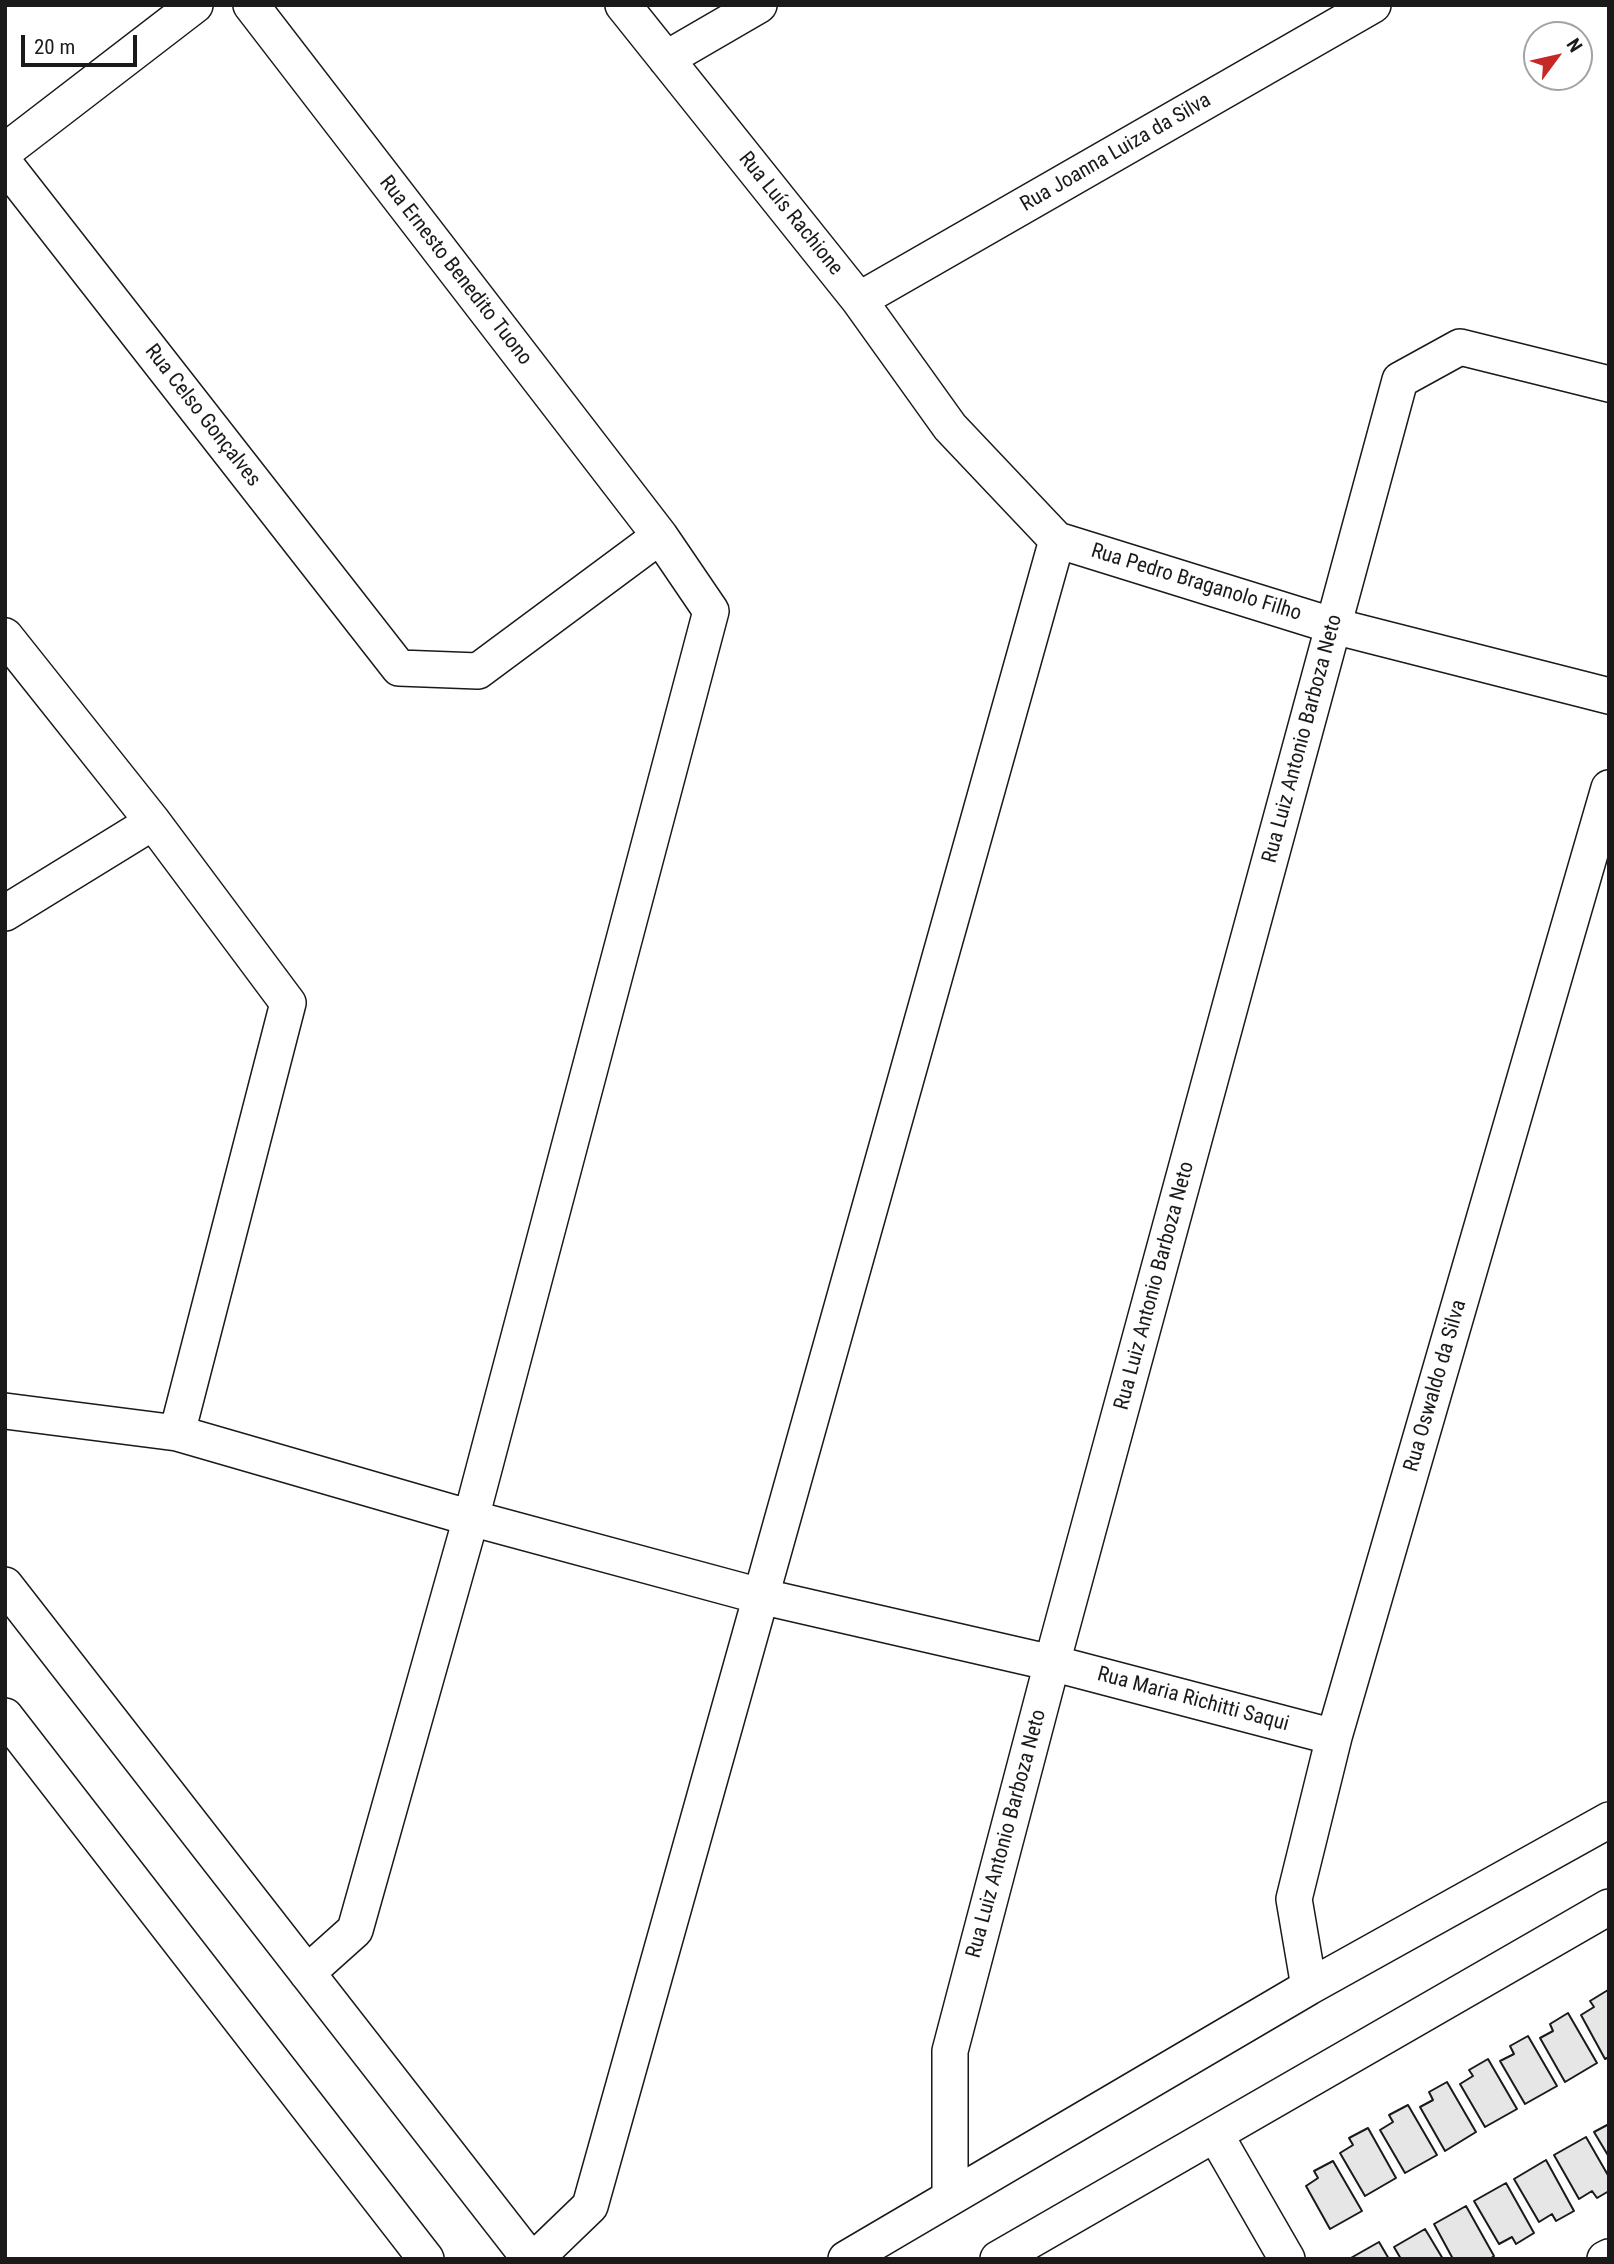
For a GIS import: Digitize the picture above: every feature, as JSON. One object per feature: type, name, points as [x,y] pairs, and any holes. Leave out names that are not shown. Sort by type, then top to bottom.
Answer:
[{"type":"street","points":[[5,151],[195,5]]},
{"type":"street","name":"Rua Ernesto Benedito Tuono","points":[[251,5],[660,536],[711,611],[471,1518],[355,1930],[307,1973]]},
{"type":"street","name":"Rua Luís Rachione","points":[[623,5],[859,300],[950,427]]},
{"type":"street","points":[[666,59],[759,5]]},
{"type":"street","name":"Rua Joanna Luiza da Silva","points":[[859,300],[1373,5]]},
{"type":"street","name":"Rua Celso Gonçalves","points":[[5,164],[399,668],[478,671],[660,536]]},
{"type":"street","name":"Rua Luiz Antonio Barboza Neto","points":[[950,2198],[950,2051],[1052,1663],[1399,380],[1460,347],[1609,384]]},
{"type":"street","name":"Rua Pedro Braganolo Filho","points":[[950,427],[1057,540],[1334,626],[1609,696]]},
{"type":"street","points":[[5,1585],[532,2259],[590,2206],[1057,540]]},
{"type":"street","points":[[5,636],[153,822],[288,1003],[177,1433]]},
{"type":"street","name":"Rua Oswaldo da Silva","points":[[1309,1987],[1294,1899],[1334,1737],[1609,788]]},
{"type":"street","points":[[5,913],[153,822]]},
{"type":"street","name":"Rua Maria Richitti Saqui","points":[[5,1411],[177,1433],[471,1518],[760,1596],[1052,1663],[1334,1737]]},
{"type":"street","points":[[5,1716],[426,2259]]},
{"type":"street","points":[[846,2259],[1309,1987],[1609,1820]]},
{"type":"street","points":[[998,2259],[1609,1907]]},
{"type":"street","points":[[1215,2134],[1287,2259]]},
{"type":"building","points":[[1608,1990],[1609,2057],[1605,2059],[1581,2015],[1594,2007],[1590,2001]]},
{"type":"building","points":[[1568,2013],[1597,2063],[1565,2082],[1540,2038],[1553,2031],[1550,2024]]},
{"type":"building","points":[[1528,2036],[1557,2086],[1525,2104],[1500,2061],[1514,2054],[1510,2046]]},
{"type":"building","points":[[1488,2059],[1517,2109],[1485,2127],[1460,2084],[1473,2076],[1469,2070]]},
{"type":"building","points":[[1447,2082],[1476,2132],[1445,2151],[1420,2107],[1433,2100],[1429,2092]]},
{"type":"building","points":[[1408,2105],[1437,2155],[1405,2173],[1380,2130],[1393,2122],[1389,2115]]},
{"type":"building","points":[[1609,2124],[1609,2157],[1594,2132]]},
{"type":"building","points":[[1368,2128],[1396,2178],[1365,2196],[1340,2153],[1353,2145],[1349,2138]]},
{"type":"building","points":[[1586,2137],[1609,2177],[1609,2191],[1597,2198],[1592,2191],[1579,2199],[1554,2155]]},
{"type":"building","points":[[1546,2160],[1574,2211],[1556,2221],[1552,2214],[1539,2222],[1514,2179]]},
{"type":"building","points":[[1333,2161],[1362,2211],[1330,2229],[1306,2186],[1318,2178],[1314,2171]]},
{"type":"building","points":[[1506,2183],[1534,2233],[1516,2244],[1512,2237],[1499,2244],[1474,2201]]},
{"type":"building","points":[[1466,2206],[1494,2256],[1490,2259],[1453,2259],[1434,2224]]},
{"type":"building","points":[[1425,2229],[1443,2259],[1401,2259],[1394,2247]]},
{"type":"building","points":[[1379,2242],[1389,2259],[1349,2259]]}]
